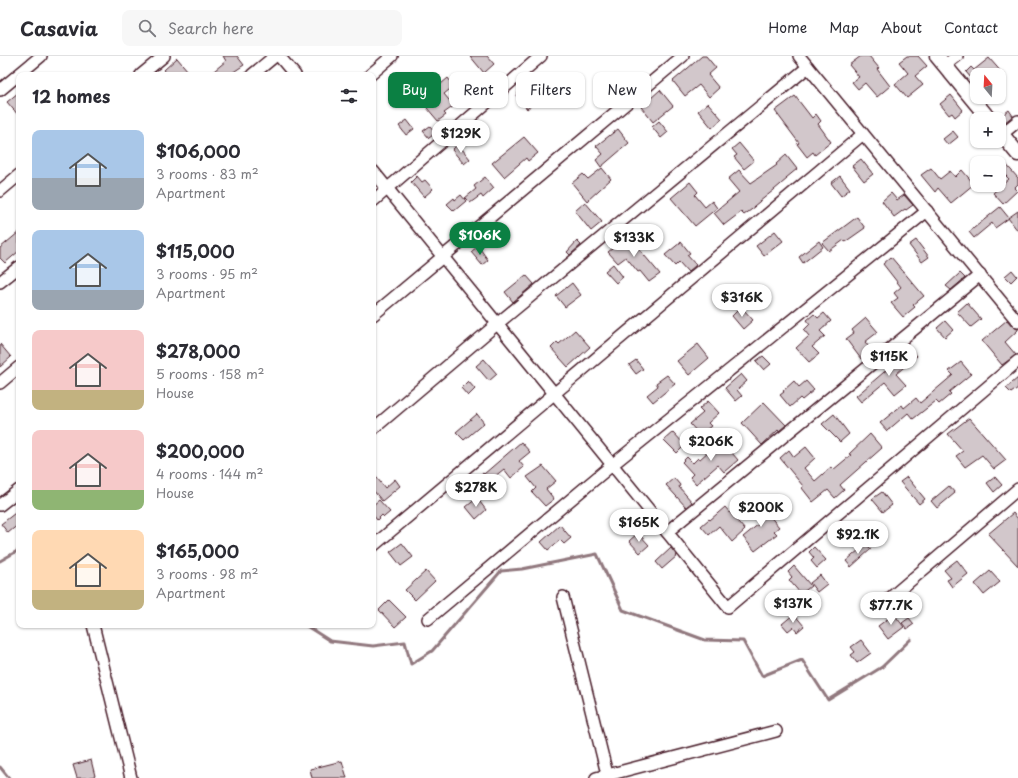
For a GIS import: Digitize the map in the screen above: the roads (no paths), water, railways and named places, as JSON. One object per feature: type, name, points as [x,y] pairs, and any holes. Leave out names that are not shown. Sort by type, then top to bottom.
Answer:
[{"type":"street","points":[[22,72],[41,56]]},
{"type":"street","points":[[145,72],[164,56]]},
{"type":"street","points":[[256,72],[275,56]]},
{"type":"street","points":[[279,56],[292,72]]},
{"type":"street","points":[[373,72],[392,56]]},
{"type":"street","points":[[376,199],[541,56]]},
{"type":"street","points":[[376,313],[683,56]]},
{"type":"street","points":[[799,56],[1018,322]]},
{"type":"street","points":[[957,56],[940,61],[983,112]]},
{"type":"street","points":[[376,426],[497,324],[808,67]]},
{"type":"street","points":[[0,90],[16,77]]},
{"type":"street","points":[[1006,129],[1018,121]]},
{"type":"street","points":[[376,543],[863,134]]},
{"type":"street","points":[[1006,140],[1018,154]]},
{"type":"street","points":[[376,175],[728,607],[1018,361]]},
{"type":"street","points":[[0,191],[16,178]]},
{"type":"street","points":[[428,619],[612,465],[927,211]]},
{"type":"street","points":[[0,282],[16,269]]},
{"type":"street","points":[[667,532],[980,275]]},
{"type":"street","points":[[0,383],[16,370]]},
{"type":"street","points":[[876,610],[1018,489]]},
{"type":"street","points":[[0,505],[16,492]]},
{"type":"street","points":[[563,596],[608,776]]},
{"type":"street","points":[[94,628],[131,778]]},
{"type":"street","points":[[596,778],[776,731]]},
{"type":"waterway","points":[[0,561],[16,552]]},
{"type":"waterway","points":[[310,628],[330,641],[373,646],[405,642],[411,664],[432,651],[501,571],[522,569],[597,554],[623,610],[705,640],[743,641],[762,676],[802,660],[828,700],[882,667],[911,639]]},
{"type":"waterway","points":[[0,767],[9,778]]}]
